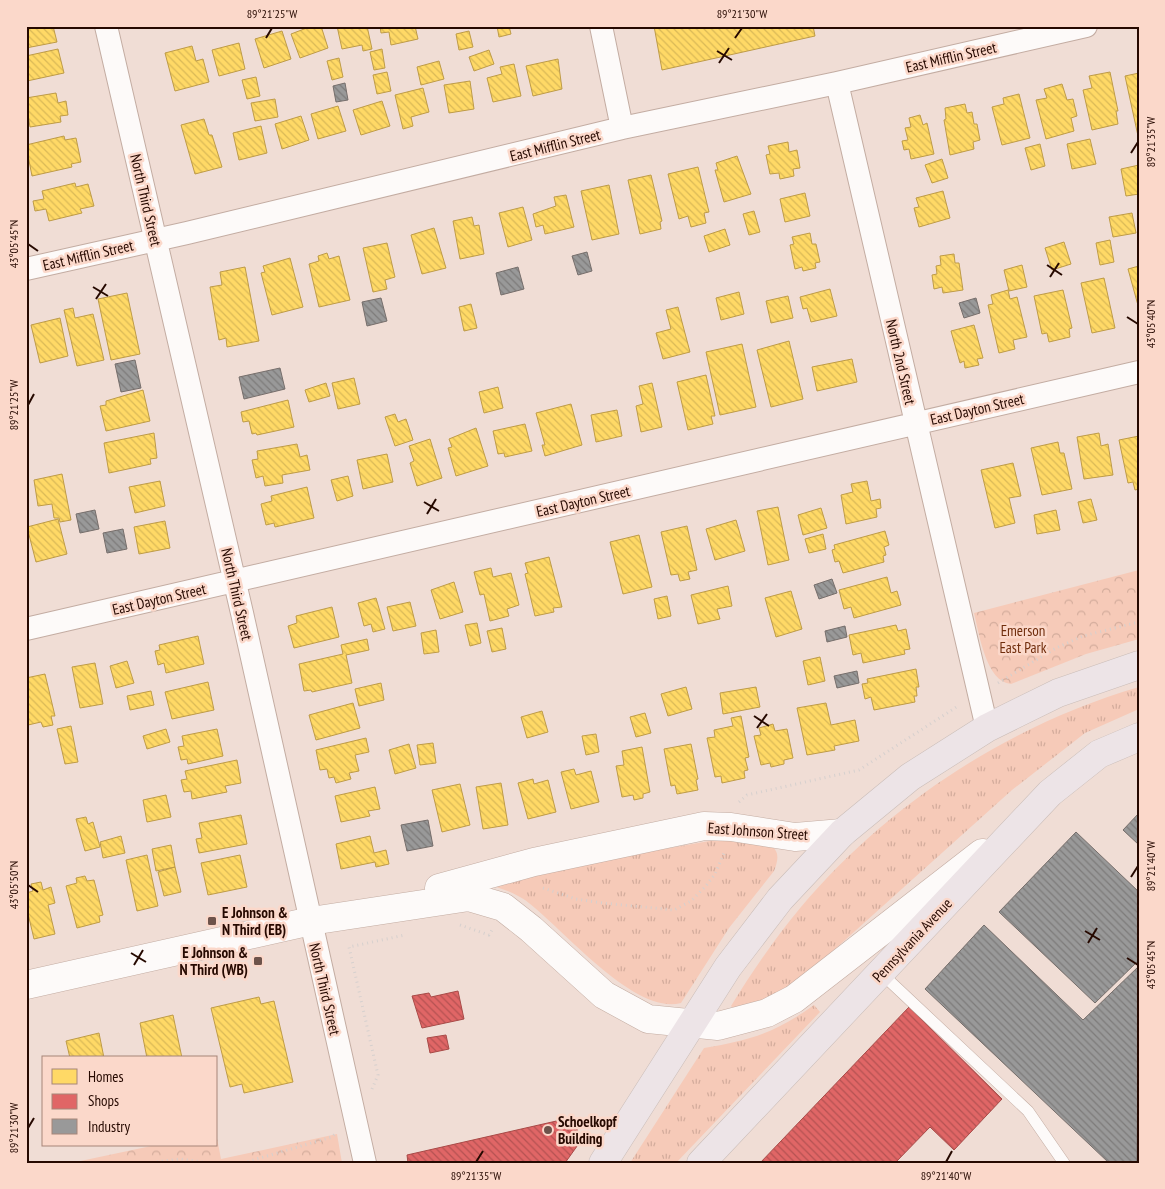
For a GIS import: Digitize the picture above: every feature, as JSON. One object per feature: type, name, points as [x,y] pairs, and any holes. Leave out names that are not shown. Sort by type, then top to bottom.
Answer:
[{"type":"main road","points":[[603,1163],[728,967],[780,899],[842,833],[910,777],[987,728],[1058,693],[1139,665]]},
{"type":"main road","name":"Pennsylvania Avenue","points":[[701,1163],[882,974],[1016,827],[1050,793],[1099,754],[1139,737]]},
{"type":"street","points":[[601,26],[622,128]]},
{"type":"street","name":"East Mifflin Street","points":[[26,269],[156,240],[622,128],[837,83],[1086,26]]},
{"type":"street","name":"North Third Street","points":[[108,27],[365,1163]]},
{"type":"street","name":"North 2nd Street","points":[[837,83],[987,728]]},
{"type":"street","name":"East Dayton Street","points":[[26,629],[1139,372]]},
{"type":"street","name":"East Johnson Street","points":[[340,916],[534,862],[704,826],[731,827],[794,837],[842,833]]},
{"type":"street","name":"East Johnson Street","points":[[26,985],[310,921],[469,897],[503,907],[531,929],[604,995],[648,1019],[692,1025],[718,1026],[733,1024],[767,1013],[794,999],[1016,827]]},
{"type":"lane","points":[[882,974],[1028,1112],[1064,1163]]},
{"type":"path","points":[[737,810],[739,802],[747,795],[859,770],[928,725],[1056,648],[1083,636],[1139,622]]},
{"type":"path","points":[[540,888],[546,888],[576,899],[602,904],[674,910],[691,901],[705,887],[722,860],[727,845]]},
{"type":"path","points":[[454,925],[461,925],[489,935],[496,925]]},
{"type":"path","points":[[378,1075],[349,947],[407,934]]},
{"type":"path","points":[[243,1163],[332,1137]]},
{"type":"path","points":[[147,1163],[180,1159],[210,1163]]},
{"type":"green space","name":"Emerson East Park","points":[[1139,570],[1139,639],[1086,654],[1011,684],[1002,681],[995,675],[981,644],[974,613]]},
{"type":"green space","points":[[1139,687],[1139,709],[1085,733],[1012,790],[795,985],[770,998],[734,1009],[731,1006],[764,955],[801,907],[835,870],[872,835],[912,802],[998,746],[1044,723],[1091,703]]},
{"type":"green space","points":[[742,838],[765,843],[775,849],[777,862],[774,871],[729,928],[681,1003],[662,1003],[642,996],[620,983],[525,900],[511,892],[486,884],[552,869],[715,840]]},
{"type":"green space","points":[[814,1005],[820,1012],[676,1163],[630,1163],[704,1048],[736,1042],[762,1034],[800,1015]]},
{"type":"green space","points":[[337,1134],[342,1163],[71,1163],[151,1146],[218,1146],[218,1143],[221,1159]]},
{"type":"building: Homes","points":[[26,26],[53,26],[57,42],[26,48]]},
{"type":"building: Homes","points":[[312,26],[321,26],[328,48],[300,58],[291,34]]},
{"type":"building: Homes","points":[[337,26],[367,26],[372,49],[363,51],[362,45],[342,49]]},
{"type":"building: Homes","points":[[380,26],[415,26],[418,39],[391,45],[389,32],[381,33]]},
{"type":"building: Homes","points":[[497,26],[509,26],[511,34],[499,37]]},
{"type":"building: Homes","points":[[654,26],[813,26],[815,36],[662,70]]},
{"type":"building: Homes","points":[[282,31],[291,59],[264,68],[255,39]]},
{"type":"building: Homes","points":[[469,31],[473,47],[459,50],[456,34]]},
{"type":"building: Homes","points":[[239,43],[245,69],[219,76],[212,50]]},
{"type":"building: Homes","points":[[192,46],[196,61],[203,59],[209,82],[175,91],[165,53]]},
{"type":"building: Homes","points":[[58,49],[64,73],[27,81],[26,56]]},
{"type":"building: Homes","points":[[382,49],[385,68],[374,70],[370,52]]},
{"type":"building: Homes","points":[[489,50],[494,64],[474,71],[469,57]]},
{"type":"building: Homes","points":[[339,58],[343,77],[332,80],[327,61]]},
{"type":"building: Homes","points":[[558,59],[562,89],[533,96],[526,66]]},
{"type":"building: Homes","points":[[439,61],[444,79],[421,85],[417,67]]},
{"type":"building: Homes","points":[[514,64],[521,96],[493,102],[487,78],[502,74],[500,67]]},
{"type":"building: Homes","points":[[387,72],[391,91],[377,94],[373,75]]},
{"type":"building: Homes","points":[[1110,72],[1118,111],[1116,111],[1118,124],[1092,130],[1083,90],[1092,88],[1089,76]]},
{"type":"building: Homes","points":[[1139,73],[1139,135],[1138,136],[1125,76]]},
{"type":"building: Homes","points":[[256,77],[260,96],[247,99],[242,80]]},
{"type":"building: Homes","points":[[470,81],[474,109],[449,113],[444,85]]},
{"type":"building: Homes","points":[[1062,84],[1067,100],[1073,99],[1077,116],[1071,118],[1074,131],[1046,139],[1036,100],[1047,98],[1044,89]]},
{"type":"building: Homes","points":[[423,88],[429,112],[411,117],[413,126],[403,129],[395,95]]},
{"type":"building: Homes","points":[[56,93],[58,103],[66,101],[68,115],[60,116],[61,122],[30,127],[28,115],[26,115],[26,98]]},
{"type":"building: Homes","points":[[1019,94],[1030,138],[1002,145],[992,107],[1004,104],[1003,98]]},
{"type":"building: Homes","points":[[275,99],[278,117],[255,121],[251,103]]},
{"type":"building: Homes","points":[[382,101],[390,126],[361,135],[353,110]]},
{"type":"building: Homes","points":[[965,104],[967,113],[972,112],[974,124],[977,124],[980,140],[973,142],[974,149],[950,155],[944,120],[946,119],[945,108]]},
{"type":"building: Homes","points":[[338,106],[346,131],[318,139],[311,114]]},
{"type":"building: Homes","points":[[920,115],[923,125],[927,123],[934,154],[911,159],[909,149],[904,150],[902,141],[908,140],[905,128],[911,127],[909,118]]},
{"type":"building: Homes","points":[[301,116],[309,140],[282,149],[275,124]]},
{"type":"building: Homes","points":[[204,119],[209,135],[212,135],[222,167],[195,174],[181,125]]},
{"type":"building: Homes","points":[[261,126],[267,153],[239,160],[233,133]]},
{"type":"building: Homes","points":[[64,136],[65,140],[76,138],[81,162],[71,164],[72,167],[32,176],[26,145]]},
{"type":"building: Homes","points":[[1090,139],[1096,164],[1072,169],[1067,144]]},
{"type":"building: Homes","points":[[788,142],[789,152],[797,150],[800,168],[793,169],[794,176],[780,179],[779,173],[770,174],[766,155],[770,154],[768,146]]},
{"type":"building: Homes","points":[[1040,144],[1045,166],[1031,170],[1025,148]]},
{"type":"building: Homes","points":[[737,156],[751,194],[724,202],[715,170],[718,170],[716,163]]},
{"type":"building: Homes","points":[[942,159],[948,178],[932,183],[925,165]]},
{"type":"building: Homes","points":[[1139,165],[1139,194],[1126,196],[1121,169]]},
{"type":"building: Homes","points":[[698,167],[709,212],[704,213],[706,223],[691,227],[688,216],[679,219],[668,174]]},
{"type":"building: Homes","points":[[651,175],[662,221],[660,222],[661,229],[640,234],[628,180]]},
{"type":"building: Homes","points":[[75,183],[76,187],[88,184],[94,206],[80,209],[82,213],[49,221],[46,209],[35,211],[33,201],[44,199],[42,191]]},
{"type":"building: Homes","points":[[609,185],[619,234],[592,240],[581,191]]},
{"type":"building: Homes","points":[[943,191],[950,218],[919,227],[914,208],[919,207],[916,198]]},
{"type":"building: Homes","points":[[805,193],[810,216],[785,222],[780,199]]},
{"type":"building: Homes","points":[[566,195],[574,227],[545,234],[543,225],[536,227],[533,214],[556,206],[554,197]]},
{"type":"building: Homes","points":[[523,207],[532,240],[508,247],[499,213]]},
{"type":"building: Homes","points":[[754,211],[760,232],[749,235],[743,214]]},
{"type":"building: Homes","points":[[1132,213],[1136,233],[1113,237],[1109,217]]},
{"type":"building: Homes","points":[[472,217],[474,226],[479,225],[484,254],[460,259],[453,221]]},
{"type":"building: Homes","points":[[434,228],[446,268],[422,274],[411,235]]},
{"type":"building: Homes","points":[[725,229],[730,245],[709,252],[704,236]]},
{"type":"building: Homes","points":[[810,233],[812,244],[816,244],[820,262],[815,263],[816,268],[803,271],[802,267],[795,269],[790,245],[794,244],[792,237]]},
{"type":"building: Homes","points":[[1110,240],[1114,262],[1100,265],[1096,243]]},
{"type":"building: Homes","points":[[1064,242],[1071,264],[1052,270],[1045,248]]},
{"type":"building: Homes","points":[[387,243],[395,277],[385,280],[387,289],[373,292],[363,248]]},
{"type":"building: Homes","points":[[327,253],[329,259],[339,256],[350,300],[319,307],[309,264],[319,261],[318,256]]},
{"type":"building: Homes","points":[[954,254],[955,263],[959,263],[963,290],[943,293],[942,287],[934,289],[932,275],[937,274],[936,266],[941,265],[940,256]]},
{"type":"building: Homes","points":[[290,258],[303,307],[272,315],[261,273],[265,272],[263,266]]},
{"type":"building: Homes","points":[[1022,265],[1027,287],[1009,291],[1004,270]]},
{"type":"building: Homes","points":[[1139,266],[1139,309],[1128,269]]},
{"type":"building: Homes","points":[[245,267],[259,341],[227,347],[226,338],[219,340],[210,287],[222,285],[220,272]]},
{"type":"building: Homes","points":[[1104,278],[1115,328],[1092,333],[1081,283]]},
{"type":"building: Homes","points":[[830,289],[837,316],[811,322],[807,308],[803,309],[800,297]]},
{"type":"building: Homes","points":[[1008,290],[1010,299],[1017,297],[1027,337],[1013,340],[1015,349],[999,353],[988,305],[993,304],[991,295]]},
{"type":"building: Homes","points":[[1063,290],[1072,328],[1069,329],[1070,337],[1049,342],[1047,333],[1042,334],[1034,296]]},
{"type":"building: Homes","points":[[739,292],[744,314],[721,320],[716,298]]},
{"type":"building: Homes","points":[[127,293],[140,354],[111,360],[98,299]]},
{"type":"building: Homes","points":[[788,296],[793,318],[771,323],[766,301]]},
{"type":"building: Homes","points":[[471,304],[477,328],[464,331],[459,307]]},
{"type":"building: Homes","points":[[678,307],[690,352],[663,359],[656,333],[671,329],[666,310]]},
{"type":"building: Homes","points":[[73,308],[75,318],[93,314],[104,360],[77,366],[64,310]]},
{"type":"building: Homes","points":[[60,318],[68,356],[40,363],[31,325]]},
{"type":"building: Homes","points":[[974,325],[983,358],[977,359],[979,365],[965,368],[964,361],[960,363],[951,331]]},
{"type":"building: Homes","points":[[789,341],[803,399],[771,407],[757,350]]},
{"type":"building: Homes","points":[[742,344],[756,407],[720,415],[706,352]]},
{"type":"building: Homes","points":[[852,359],[857,382],[817,391],[812,367]]},
{"type":"building: Homes","points":[[706,375],[715,416],[711,416],[713,424],[688,430],[677,382]]},
{"type":"building: Homes","points":[[354,378],[360,404],[338,409],[332,383]]},
{"type":"building: Homes","points":[[326,383],[330,396],[309,402],[305,390]]},
{"type":"building: Homes","points":[[652,383],[662,427],[641,432],[636,406],[643,404],[639,386]]},
{"type":"building: Homes","points":[[498,387],[503,408],[484,413],[479,392]]},
{"type":"building: Homes","points":[[143,390],[150,421],[106,431],[100,406],[106,405],[106,401]]},
{"type":"building: Homes","points":[[288,400],[294,427],[257,435],[256,433],[252,434],[249,421],[243,422],[241,412]]},
{"type":"building: Homes","points":[[571,404],[582,445],[545,456],[542,445],[545,445],[536,413]]},
{"type":"building: Homes","points":[[617,410],[622,436],[596,442],[591,415]]},
{"type":"building: Homes","points":[[395,414],[398,422],[406,419],[413,440],[395,446],[385,417]]},
{"type":"building: Homes","points":[[525,424],[532,451],[505,457],[504,453],[498,454],[493,431]]},
{"type":"building: Homes","points":[[476,428],[488,466],[456,476],[448,448],[452,447],[449,439]]},
{"type":"building: Homes","points":[[154,433],[157,458],[150,459],[151,464],[109,473],[104,443]]},
{"type":"building: Homes","points":[[1099,433],[1101,446],[1108,444],[1113,475],[1084,479],[1077,437]]},
{"type":"building: Homes","points":[[1139,436],[1139,489],[1135,490],[1133,482],[1128,483],[1119,440]]},
{"type":"building: Homes","points":[[430,439],[442,478],[417,486],[410,463],[414,461],[409,446]]},
{"type":"building: Homes","points":[[1058,442],[1060,453],[1064,453],[1072,489],[1042,495],[1031,448]]},
{"type":"building: Homes","points":[[297,444],[300,457],[307,455],[310,470],[282,475],[283,483],[265,486],[263,476],[256,478],[252,460],[258,459],[257,451]]},
{"type":"building: Homes","points":[[387,454],[393,482],[363,489],[357,460]]},
{"type":"building: Homes","points":[[1013,463],[1021,496],[1009,498],[1015,523],[995,528],[981,470]]},
{"type":"building: Homes","points":[[62,474],[71,520],[60,522],[59,518],[54,518],[52,504],[38,506],[34,480]]},
{"type":"building: Homes","points":[[348,476],[353,496],[337,501],[331,480]]},
{"type":"building: Homes","points":[[160,481],[165,506],[135,513],[129,487]]},
{"type":"building: Homes","points":[[867,481],[871,501],[880,499],[881,508],[876,509],[877,517],[846,524],[841,495],[853,492],[851,484]]},
{"type":"building: Homes","points":[[307,487],[314,518],[275,527],[274,523],[266,525],[261,504],[272,501],[271,496]]},
{"type":"building: Homes","points":[[1091,499],[1097,520],[1083,523],[1078,502]]},
{"type":"building: Homes","points":[[778,507],[789,560],[768,565],[757,511]]},
{"type":"building: Homes","points":[[821,508],[827,528],[803,535],[798,515]]},
{"type":"building: Homes","points":[[1056,510],[1060,530],[1037,534],[1034,515]]},
{"type":"building: Homes","points":[[58,519],[67,554],[36,562],[27,527]]},
{"type":"building: Homes","points":[[736,520],[745,551],[715,560],[706,529]]},
{"type":"building: Homes","points":[[165,521],[170,548],[139,554],[134,527]]},
{"type":"building: Homes","points":[[687,526],[697,570],[688,572],[690,579],[680,581],[678,574],[671,575],[661,532]]},
{"type":"building: Homes","points":[[885,531],[889,545],[884,547],[886,555],[883,556],[884,562],[843,573],[839,561],[835,562],[832,550],[835,549],[834,545]]},
{"type":"building: Homes","points":[[823,534],[826,549],[809,553],[805,539]]},
{"type":"building: Homes","points":[[639,535],[652,587],[623,594],[610,542]]},
{"type":"building: Homes","points":[[549,557],[562,607],[553,608],[554,612],[535,616],[525,574],[528,573],[525,563]]},
{"type":"building: Homes","points":[[491,568],[493,577],[511,573],[519,605],[507,609],[509,616],[490,621],[484,594],[480,595],[474,572]]},
{"type":"building: Homes","points":[[887,577],[891,593],[897,591],[901,605],[854,618],[851,607],[844,609],[839,590]]},
{"type":"building: Homes","points":[[454,582],[463,612],[440,619],[431,590]]},
{"type":"building: Homes","points":[[728,586],[732,606],[717,609],[720,619],[698,624],[691,595]]},
{"type":"building: Homes","points":[[791,591],[802,629],[776,637],[765,598]]},
{"type":"building: Homes","points":[[667,596],[671,616],[658,619],[654,599]]},
{"type":"building: Homes","points":[[376,598],[385,629],[373,632],[371,624],[364,626],[358,603]]},
{"type":"building: Homes","points":[[410,602],[416,626],[393,631],[387,607]]},
{"type":"building: Homes","points":[[332,607],[339,637],[294,648],[288,626],[297,623],[296,616]]},
{"type":"building: Homes","points":[[477,623],[481,643],[470,646],[465,625]]},
{"type":"building: Homes","points":[[896,625],[898,631],[906,629],[910,649],[904,650],[905,654],[863,663],[861,653],[853,655],[849,635]]},
{"type":"building: Homes","points":[[502,628],[506,649],[492,652],[487,631]]},
{"type":"building: Homes","points":[[436,630],[439,652],[424,654],[421,633]]},
{"type":"building: Homes","points":[[198,636],[204,664],[166,673],[164,663],[158,665],[155,651],[160,650],[159,645]]},
{"type":"building: Homes","points":[[367,639],[369,650],[346,655],[352,683],[312,692],[311,690],[304,691],[299,664],[343,654],[341,645]]},
{"type":"building: Homes","points":[[820,657],[825,681],[808,685],[803,661]]},
{"type":"building: Homes","points":[[127,661],[134,683],[116,688],[110,666]]},
{"type":"building: Homes","points":[[95,663],[103,704],[80,708],[72,667]]},
{"type":"building: Homes","points":[[916,669],[919,687],[916,687],[917,696],[914,696],[915,702],[874,710],[871,697],[865,699],[862,684],[868,683],[867,679]]},
{"type":"building: Homes","points":[[45,674],[55,716],[51,716],[53,725],[43,727],[41,722],[28,725],[26,678]]},
{"type":"building: Homes","points":[[208,682],[214,710],[172,719],[165,692]]},
{"type":"building: Homes","points":[[381,683],[384,700],[359,706],[355,689]]},
{"type":"building: Homes","points":[[686,687],[692,709],[668,716],[661,694]]},
{"type":"building: Homes","points":[[756,687],[760,707],[723,714],[720,693]]},
{"type":"building: Homes","points":[[151,691],[154,705],[130,710],[127,696]]},
{"type":"building: Homes","points":[[353,703],[360,728],[316,740],[309,715]]},
{"type":"building: Homes","points":[[826,703],[831,725],[855,720],[859,741],[834,746],[835,750],[807,755],[797,708]]},
{"type":"building: Homes","points":[[542,711],[548,732],[527,738],[521,717]]},
{"type":"building: Homes","points":[[645,713],[651,733],[636,737],[630,717]]},
{"type":"building: Homes","points":[[741,716],[749,757],[745,758],[748,770],[744,771],[745,778],[722,783],[721,776],[715,777],[707,738],[715,737],[714,730],[733,726],[731,718]]},
{"type":"building: Homes","points":[[773,724],[775,731],[787,729],[793,758],[784,760],[784,764],[771,767],[770,763],[761,765],[754,736],[761,735],[759,728]]},
{"type":"building: Homes","points":[[71,726],[78,762],[65,764],[57,729]]},
{"type":"building: Homes","points":[[166,729],[170,742],[147,749],[143,736]]},
{"type":"building: Homes","points":[[217,729],[223,756],[188,764],[187,759],[181,760],[178,747],[184,746],[182,736]]},
{"type":"building: Homes","points":[[596,734],[599,752],[586,755],[582,736]]},
{"type":"building: Homes","points":[[366,738],[369,752],[355,755],[359,771],[349,773],[351,779],[336,783],[334,777],[329,778],[327,769],[320,770],[316,750]]},
{"type":"building: Homes","points":[[433,743],[436,763],[420,765],[417,745]]},
{"type":"building: Homes","points":[[409,744],[416,768],[395,774],[389,750]]},
{"type":"building: Homes","points":[[691,744],[698,779],[696,780],[698,790],[677,794],[675,785],[671,786],[664,749]]},
{"type":"building: Homes","points":[[642,747],[650,792],[643,794],[643,798],[634,800],[633,795],[622,797],[616,766],[624,765],[622,751]]},
{"type":"building: Homes","points":[[237,760],[241,783],[225,786],[227,792],[192,799],[191,791],[184,792],[181,780],[187,779],[185,771]]},
{"type":"building: Homes","points":[[574,769],[576,775],[591,771],[599,802],[571,809],[561,772]]},
{"type":"building: Homes","points":[[533,779],[534,784],[548,780],[556,812],[528,819],[518,783]]},
{"type":"building: Homes","points":[[501,783],[508,825],[483,829],[476,787]]},
{"type":"building: Homes","points":[[460,784],[470,825],[442,832],[432,790]]},
{"type":"building: Homes","points":[[375,787],[380,809],[368,811],[370,816],[341,822],[335,796]]},
{"type":"building: Homes","points":[[166,795],[171,817],[147,822],[143,800]]},
{"type":"building: Homes","points":[[241,815],[247,844],[199,853],[196,839],[202,838],[199,823]]},
{"type":"building: Homes","points":[[86,817],[88,824],[93,822],[100,847],[85,851],[76,819]]},
{"type":"building: Homes","points":[[121,836],[125,853],[103,858],[100,842]]},
{"type":"building: Homes","points":[[370,836],[374,853],[386,850],[389,864],[376,867],[375,862],[341,869],[336,844]]},
{"type":"building: Homes","points":[[171,845],[175,867],[156,871],[152,849]]},
{"type":"building: Homes","points":[[147,855],[158,906],[137,911],[126,860]]},
{"type":"building: Homes","points":[[240,855],[247,887],[208,895],[201,863]]},
{"type":"building: Homes","points":[[175,867],[181,892],[164,896],[158,872]]},
{"type":"building: Homes","points":[[85,876],[87,881],[94,880],[103,915],[99,916],[100,922],[77,928],[66,886],[77,883],[76,878]]},
{"type":"building: Homes","points":[[41,882],[43,890],[51,887],[55,903],[48,905],[55,934],[34,939],[26,905],[26,893],[33,891],[31,884]]},
{"type":"building: Homes","points":[[259,997],[261,1004],[274,1001],[293,1082],[244,1093],[242,1084],[230,1087],[211,1008]]},
{"type":"building: Homes","points":[[173,1015],[182,1056],[147,1056],[140,1023]]},
{"type":"building: Homes","points":[[99,1033],[104,1056],[70,1056],[66,1041]]},
{"type":"building: Shops","points":[[458,991],[464,1019],[422,1028],[412,996],[429,993],[431,997]]},
{"type":"building: Shops","points":[[909,1007],[1002,1099],[954,1150],[930,1127],[895,1163],[760,1163]]},
{"type":"building: Shops","points":[[446,1035],[449,1049],[430,1053],[427,1038]]},
{"type":"building: Shops","name":"Schoelkopf Building","points":[[574,1117],[580,1142],[565,1163],[408,1163],[407,1155]]},
{"type":"building: Industry","points":[[345,83],[348,100],[336,102],[333,86]]},
{"type":"building: Industry","points":[[587,252],[592,271],[578,275],[572,256]]},
{"type":"building: Industry","points":[[518,267],[524,289],[501,295],[496,273]]},
{"type":"building: Industry","points":[[381,298],[387,321],[367,326],[362,302]]},
{"type":"building: Industry","points":[[976,298],[980,313],[964,318],[959,303]]},
{"type":"building: Industry","points":[[135,360],[141,388],[121,392],[115,364]]},
{"type":"building: Industry","points":[[280,368],[285,389],[244,399],[239,377]]},
{"type":"building: Industry","points":[[95,510],[99,529],[80,533],[76,514]]},
{"type":"building: Industry","points":[[123,529],[127,549],[107,553],[103,533]]},
{"type":"building: Industry","points":[[832,579],[837,593],[819,599],[814,585]]},
{"type":"building: Industry","points":[[845,626],[847,637],[827,642],[825,631]]},
{"type":"building: Industry","points":[[857,671],[859,683],[837,688],[834,676]]},
{"type":"building: Industry","points":[[1139,813],[1139,845],[1123,830]]},
{"type":"building: Industry","points":[[428,820],[433,846],[407,851],[401,825]]},
{"type":"building: Industry","points":[[1076,832],[1139,892],[1139,960],[1095,1003],[999,912]]},
{"type":"building: Industry","points":[[984,925],[1083,1020],[1139,966],[1137,1163],[1109,1163],[925,989]]},
{"type":"place","name":"E Johnson & N Third (EB)","points":[[212,921]]},
{"type":"place","name":"E Johnson & N Third (WB)","points":[[258,961]]},
{"type":"place","name":"Schoelkopf Building","points":[[548,1130]]}]
